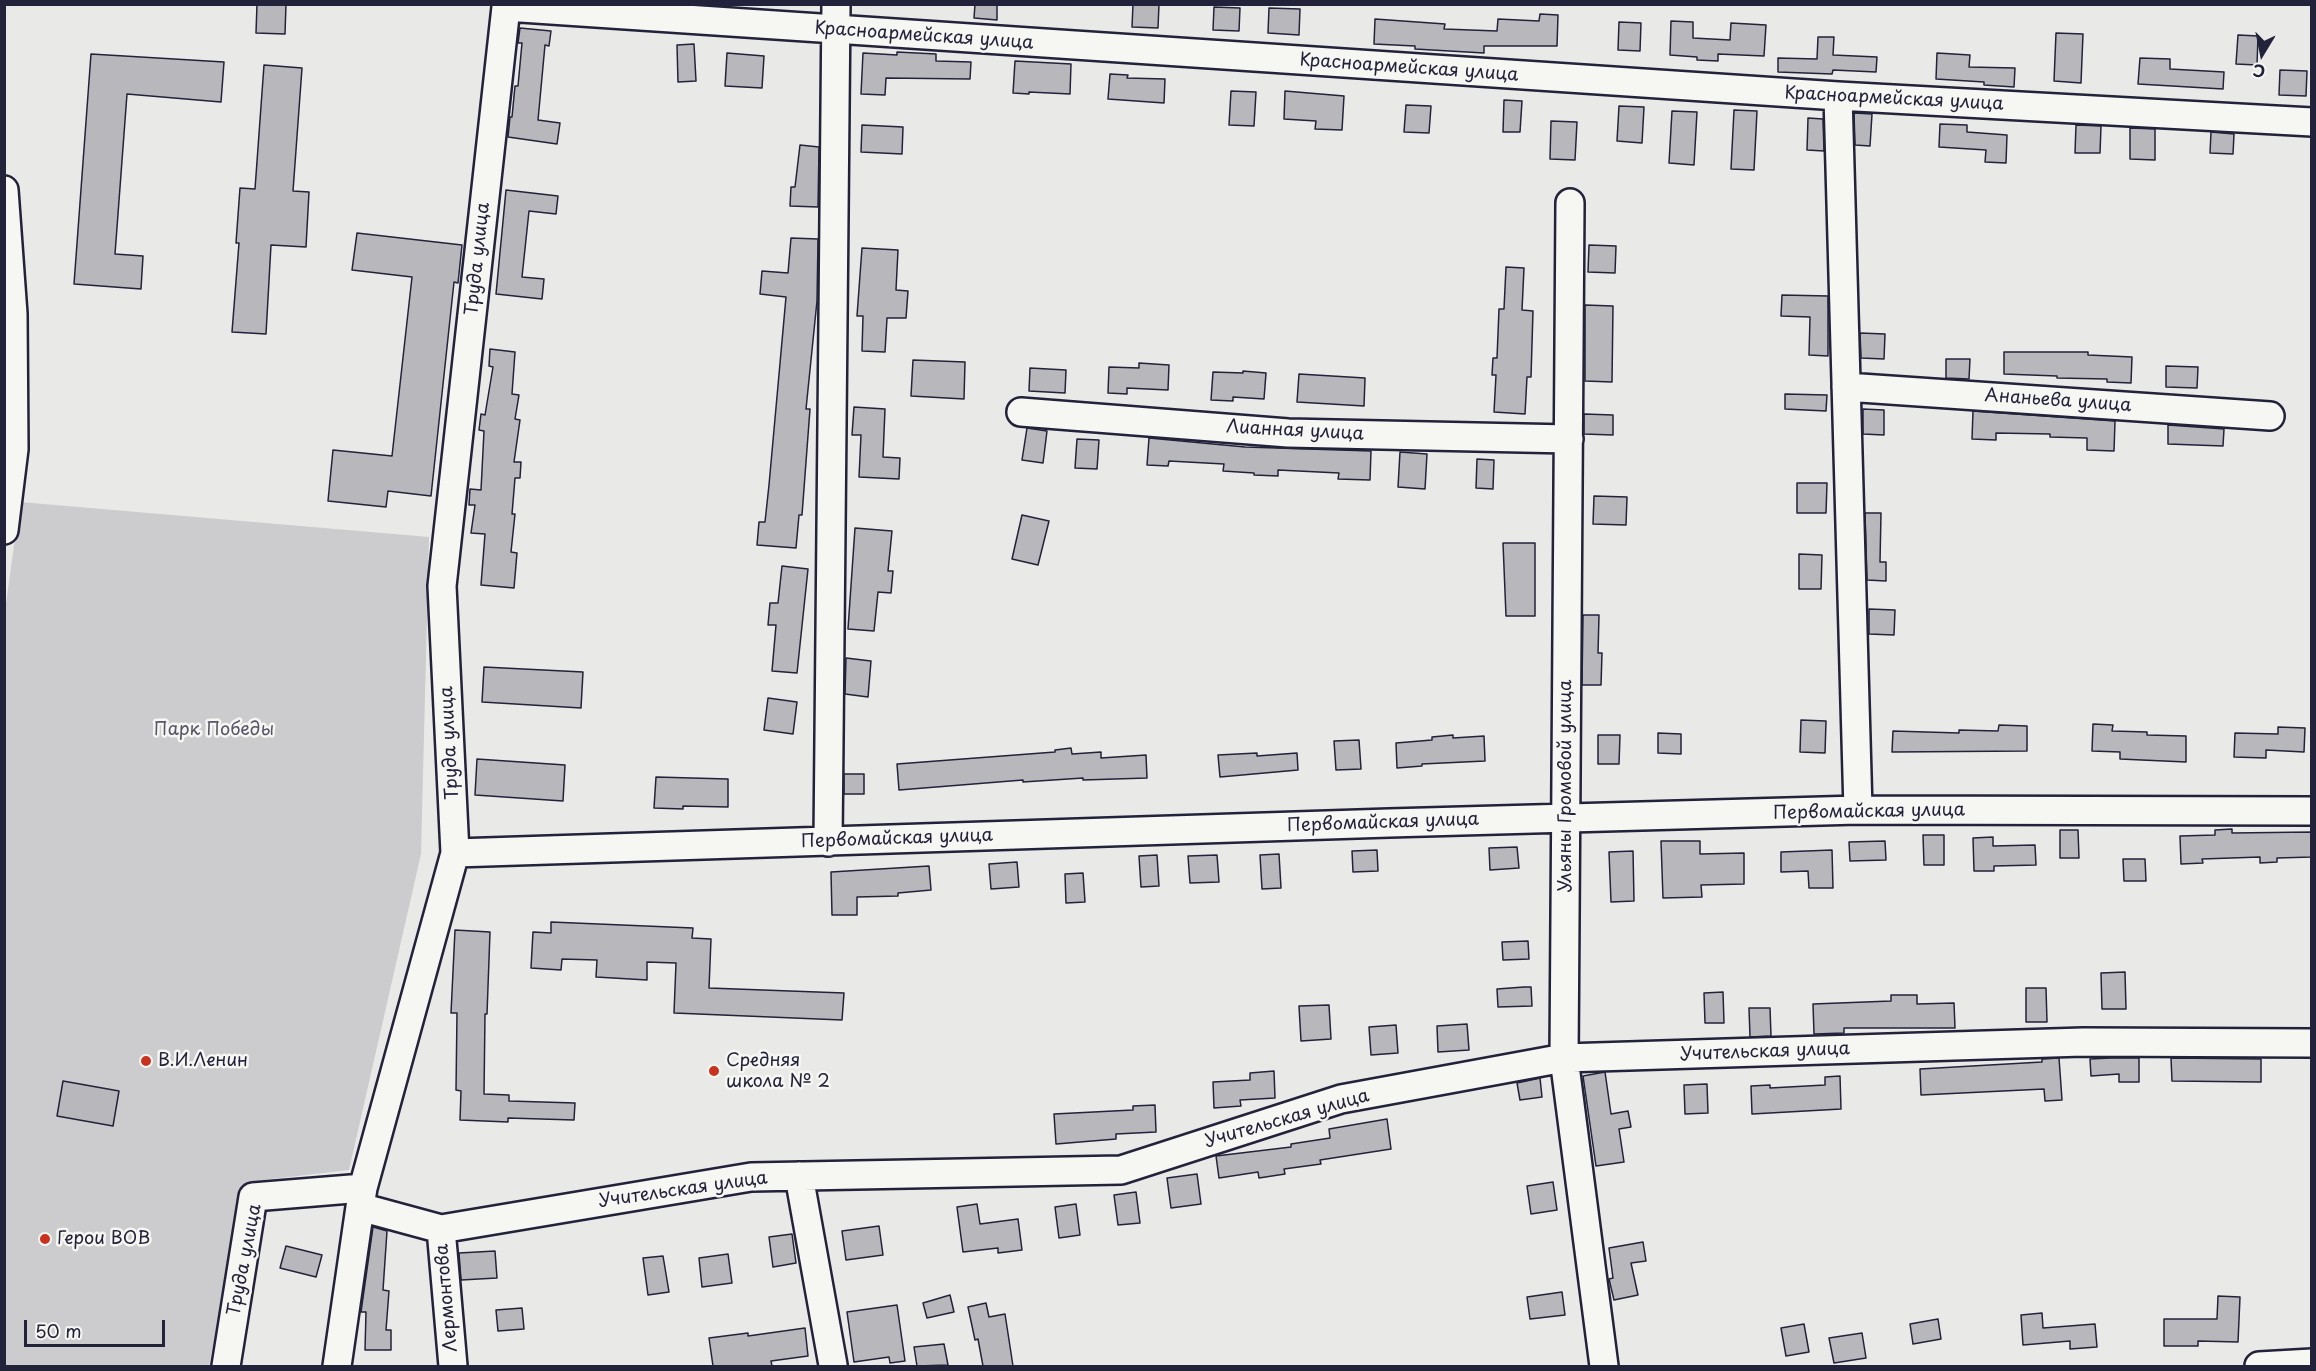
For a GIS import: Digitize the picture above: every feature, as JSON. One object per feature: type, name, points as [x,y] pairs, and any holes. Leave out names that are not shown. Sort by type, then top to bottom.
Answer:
[{"type":"street","name":"Красноармейская улица","points":[[506,7],[836,18],[1838,96],[2312,122]]},
{"type":"street","name":"Труда улица","points":[[226,1366],[253,1197],[361,1198],[455,853],[442,586],[506,7]]},
{"type":"street","points":[[828,842],[836,18]]},
{"type":"street","points":[[1838,96],[1858,810]]},
{"type":"street","points":[[4,190],[13,314],[14,437],[4,530]]},
{"type":"street","name":"Ульяны Громовой улица","points":[[1570,203],[1564,1058],[1604,1366]]},
{"type":"street","name":"Ананьева улица","points":[[1846,387],[2270,416]]},
{"type":"street","name":"Лианная улица","points":[[1021,412],[1288,433],[1569,439]]},
{"type":"street","name":"Первомайская улица","points":[[455,853],[1858,810],[2312,811]]},
{"type":"street","name":"Учительская улица","points":[[361,1198],[441,1229],[751,1177],[1121,1170],[1341,1099],[1564,1058],[2083,1042],[2312,1043]]},
{"type":"street","points":[[799,1176],[833,1365]]},
{"type":"street","points":[[337,1366],[361,1198]]},
{"type":"street","name":"Лермонтова","points":[[441,1229],[453,1366]]},
{"type":"street","points":[[2259,1366],[2312,1363]]},
{"type":"green space","name":"Парк Победы","points":[[20,502],[429,537],[421,854],[349,1170],[246,1182],[209,1366],[5,1366],[4,618]]},
{"type":"building","points":[[257,4],[286,4],[285,34],[256,33]]},
{"type":"building","points":[[975,4],[997,4],[997,20],[974,18]]},
{"type":"building","points":[[1133,4],[1159,4],[1158,28],[1132,27]]},
{"type":"building","points":[[1214,7],[1240,8],[1239,31],[1213,30]]},
{"type":"building","points":[[1269,8],[1300,9],[1299,35],[1268,33]]},
{"type":"building","points":[[1540,14],[1558,15],[1557,46],[1484,46],[1484,53],[1374,44],[1375,19],[1445,24],[1444,29],[1497,31],[1498,19],[1539,21]]},
{"type":"building","points":[[1671,21],[1693,22],[1693,38],[1730,40],[1731,23],[1766,25],[1764,56],[1718,54],[1718,61],[1670,55]]},
{"type":"building","points":[[1619,22],[1641,23],[1640,51],[1618,50]]},
{"type":"building","points":[[520,28],[551,31],[549,46],[545,45],[538,120],[560,123],[557,144],[508,137],[515,86],[518,86],[522,43],[518,43]]},
{"type":"building","points":[[2056,33],[2083,34],[2081,83],[2054,81]]},
{"type":"building","points":[[2238,35],[2258,36],[2257,65],[2236,64]]},
{"type":"building","points":[[1818,37],[1834,37],[1833,55],[1877,57],[1876,72],[1833,70],[1832,74],[1778,72],[1778,58],[1817,59]]},
{"type":"building","points":[[694,44],[696,81],[678,82],[677,45]]},
{"type":"building","points":[[897,52],[936,54],[936,61],[971,62],[970,79],[886,78],[885,95],[861,94],[863,53],[897,55]]},
{"type":"building","points":[[727,53],[764,56],[762,88],[725,86]]},
{"type":"building","points":[[1937,53],[1970,55],[1969,67],[2015,68],[2014,87],[1984,85],[1984,82],[1936,79]]},
{"type":"building","points":[[91,54],[224,62],[221,102],[127,94],[115,254],[143,256],[141,289],[74,284]]},
{"type":"building","points":[[2140,58],[2170,59],[2170,69],[2224,72],[2223,89],[2138,84]]},
{"type":"building","points":[[1015,61],[1071,64],[1070,94],[1013,93]]},
{"type":"building","points":[[264,65],[302,68],[293,191],[309,192],[306,247],[271,245],[266,334],[232,332],[239,243],[236,243],[240,188],[255,189]]},
{"type":"building","points":[[2280,70],[2307,71],[2306,96],[2279,95]]},
{"type":"building","points":[[1110,74],[1128,75],[1127,78],[1165,79],[1164,103],[1108,99]]},
{"type":"building","points":[[1231,91],[1256,92],[1254,126],[1229,125]]},
{"type":"building","points":[[1285,91],[1344,96],[1342,130],[1315,129],[1316,121],[1284,119]]},
{"type":"building","points":[[1504,100],[1522,101],[1520,132],[1503,132]]},
{"type":"building","points":[[1406,105],[1431,106],[1429,133],[1404,132]]},
{"type":"building","points":[[1619,106],[1644,107],[1642,143],[1617,141]]},
{"type":"building","points":[[1734,110],[1757,111],[1754,170],[1731,169]]},
{"type":"building","points":[[1672,111],[1697,112],[1694,165],[1669,163]]},
{"type":"building","points":[[1854,113],[1872,114],[1870,146],[1855,145]]},
{"type":"building","points":[[1808,118],[1823,119],[1824,151],[1807,150]]},
{"type":"building","points":[[1551,121],[1577,122],[1575,160],[1550,159]]},
{"type":"building","points":[[1940,124],[1967,125],[1967,132],[2007,135],[2006,163],[1985,162],[1986,150],[1939,147]]},
{"type":"building","points":[[862,125],[903,127],[902,154],[861,152]]},
{"type":"building","points":[[2076,125],[2101,126],[2100,153],[2075,153]]},
{"type":"building","points":[[2130,128],[2155,129],[2155,160],[2130,159]]},
{"type":"building","points":[[2211,132],[2234,134],[2233,154],[2210,153]]},
{"type":"building","points":[[800,145],[819,147],[818,207],[790,206],[791,187],[795,187]]},
{"type":"building","points":[[506,190],[558,196],[556,214],[529,211],[522,277],[544,279],[542,299],[496,294]]},
{"type":"building","points":[[357,233],[462,245],[458,283],[454,282],[431,496],[388,491],[386,507],[328,501],[333,450],[392,456],[412,277],[352,270]]},
{"type":"building","points":[[791,238],[818,239],[817,301],[806,409],[810,409],[802,515],[799,515],[796,548],[757,545],[759,522],[765,522],[786,297],[760,294],[762,271],[788,273]]},
{"type":"building","points":[[1589,245],[1616,246],[1615,273],[1588,272]]},
{"type":"building","points":[[862,248],[898,250],[896,290],[908,291],[906,318],[887,318],[885,352],[862,351],[863,316],[857,316]]},
{"type":"building","points":[[1506,267],[1524,268],[1522,310],[1533,311],[1531,377],[1527,377],[1525,414],[1494,412],[1496,375],[1492,375],[1493,358],[1497,358],[1499,309],[1504,309]]},
{"type":"building","points":[[1782,295],[1828,296],[1828,356],[1809,355],[1810,317],[1781,316]]},
{"type":"building","points":[[1585,305],[1613,306],[1612,382],[1585,381]]},
{"type":"building","points":[[1860,333],[1885,334],[1884,359],[1861,358]]},
{"type":"building","points":[[490,349],[515,352],[512,394],[519,395],[515,419],[520,420],[514,462],[521,462],[520,478],[515,478],[512,514],[515,514],[511,552],[517,553],[514,588],[481,585],[485,534],[471,533],[475,505],[469,505],[470,489],[481,490],[484,431],[479,430],[481,414],[485,415],[493,367],[489,366]]},
{"type":"building","points":[[2004,352],[2088,352],[2088,355],[2132,357],[2131,383],[2107,382],[2107,379],[2004,374]]},
{"type":"building","points":[[1946,359],[1970,359],[1969,379],[1946,378]]},
{"type":"building","points":[[913,360],[965,362],[964,399],[911,396]]},
{"type":"building","points":[[1139,363],[1169,365],[1168,390],[1127,388],[1127,394],[1108,393],[1109,367],[1139,368]]},
{"type":"building","points":[[2166,366],[2198,367],[2197,388],[2166,387]]},
{"type":"building","points":[[1030,368],[1066,370],[1065,393],[1029,391]]},
{"type":"building","points":[[1243,371],[1266,373],[1264,399],[1233,397],[1233,401],[1211,400],[1213,372],[1243,373]]},
{"type":"building","points":[[1299,374],[1365,378],[1364,406],[1297,402]]},
{"type":"building","points":[[1785,394],[1827,395],[1826,411],[1785,409]]},
{"type":"building","points":[[854,407],[885,409],[883,457],[900,458],[899,479],[859,477],[861,435],[852,435]]},
{"type":"building","points":[[1863,409],[1884,410],[1884,435],[1863,434]]},
{"type":"building","points":[[1973,411],[2115,421],[2114,451],[2087,450],[2087,438],[2050,437],[2050,434],[1996,433],[1996,440],[1972,439]]},
{"type":"building","points":[[1584,414],[1613,415],[1613,435],[1584,434]]},
{"type":"building","points":[[2168,425],[2224,429],[2223,446],[2168,444]]},
{"type":"building","points":[[1027,428],[1047,431],[1043,463],[1022,460]]},
{"type":"building","points":[[1149,438],[1245,447],[1371,451],[1370,480],[1338,479],[1339,473],[1278,470],[1278,476],[1254,475],[1254,473],[1223,471],[1224,464],[1169,461],[1168,466],[1147,465]]},
{"type":"building","points":[[1077,439],[1099,440],[1097,469],[1075,468]]},
{"type":"building","points":[[1400,452],[1427,454],[1425,489],[1398,487]]},
{"type":"building","points":[[1477,459],[1494,460],[1493,489],[1476,488]]},
{"type":"building","points":[[1797,483],[1827,483],[1826,513],[1797,513]]},
{"type":"building","points":[[1594,496],[1627,497],[1626,525],[1593,524]]},
{"type":"building","points":[[1865,513],[1881,513],[1880,562],[1886,562],[1886,581],[1867,580]]},
{"type":"building","points":[[1022,515],[1049,521],[1038,565],[1012,559]]},
{"type":"building","points":[[855,528],[892,531],[888,571],[893,571],[891,593],[878,592],[874,631],[848,629]]},
{"type":"building","points":[[1503,543],[1535,543],[1535,616],[1506,616]]},
{"type":"building","points":[[1799,554],[1822,555],[1821,589],[1799,589]]},
{"type":"building","points":[[782,566],[808,569],[797,673],[772,671],[776,625],[768,625],[770,603],[778,603]]},
{"type":"building","points":[[1869,609],[1895,610],[1894,635],[1869,634]]},
{"type":"building","points":[[1583,615],[1599,615],[1598,653],[1602,653],[1601,685],[1582,685]]},
{"type":"building","points":[[846,658],[871,661],[868,697],[845,694]]},
{"type":"building","points":[[484,667],[583,672],[581,708],[482,702]]},
{"type":"building","points":[[768,698],[797,702],[793,734],[764,730]]},
{"type":"building","points":[[1801,720],[1826,721],[1825,753],[1800,752]]},
{"type":"building","points":[[2093,724],[2113,725],[2112,731],[2186,736],[2186,762],[2120,759],[2120,752],[2092,751]]},
{"type":"building","points":[[1999,725],[2027,726],[2027,751],[1892,752],[1893,731],[1959,733],[1959,730],[1998,731]]},
{"type":"building","points":[[2278,727],[2305,728],[2304,752],[2266,750],[2266,758],[2234,757],[2235,733],[2278,734]]},
{"type":"building","points":[[1658,733],[1681,734],[1681,754],[1658,753]]},
{"type":"building","points":[[1453,735],[1453,738],[1484,736],[1485,761],[1422,764],[1422,766],[1397,768],[1396,743],[1432,740],[1432,737]]},
{"type":"building","points":[[1598,735],[1620,735],[1619,764],[1598,764]]},
{"type":"building","points":[[1359,740],[1361,769],[1336,770],[1334,741]]},
{"type":"building","points":[[1071,748],[1072,754],[1101,752],[1101,758],[1146,755],[1147,778],[1083,780],[1083,778],[1023,782],[1023,780],[899,790],[897,764],[1055,752],[1055,750]]},
{"type":"building","points":[[1257,753],[1257,756],[1297,753],[1298,770],[1220,777],[1218,755]]},
{"type":"building","points":[[477,759],[565,765],[563,801],[475,795]]},
{"type":"building","points":[[844,774],[864,774],[864,794],[844,794]]},
{"type":"building","points":[[656,777],[728,779],[728,807],[654,808]]},
{"type":"building","points":[[2232,829],[2232,833],[2312,832],[2312,857],[2277,858],[2277,862],[2260,863],[2260,857],[2202,859],[2203,863],[2181,864],[2180,836],[2215,835],[2215,830]]},
{"type":"building","points":[[2060,830],[2078,830],[2079,858],[2060,858]]},
{"type":"building","points":[[1923,835],[1944,835],[1944,865],[1924,865]]},
{"type":"building","points":[[1993,837],[1993,846],[2035,845],[2036,865],[1994,866],[1994,871],[1974,871],[1973,838]]},
{"type":"building","points":[[1661,841],[1700,841],[1700,854],[1744,853],[1744,884],[1701,885],[1702,897],[1663,898]]},
{"type":"building","points":[[1885,841],[1886,860],[1850,861],[1849,842]]},
{"type":"building","points":[[1517,847],[1519,868],[1490,870],[1489,848]]},
{"type":"building","points":[[1377,850],[1378,871],[1353,872],[1352,851]]},
{"type":"building","points":[[1832,850],[1833,888],[1809,888],[1808,871],[1781,872],[1781,852]]},
{"type":"building","points":[[1633,851],[1634,901],[1611,902],[1609,852]]},
{"type":"building","points":[[1279,854],[1281,888],[1262,889],[1260,855]]},
{"type":"building","points":[[1157,855],[1159,886],[1141,887],[1139,856]]},
{"type":"building","points":[[1217,855],[1219,882],[1190,883],[1188,856]]},
{"type":"building","points":[[2123,859],[2145,859],[2146,881],[2124,881]]},
{"type":"building","points":[[1017,862],[1019,887],[991,889],[989,864]]},
{"type":"building","points":[[929,866],[931,890],[898,893],[898,896],[857,897],[857,915],[832,915],[831,872]]},
{"type":"building","points":[[1083,873],[1085,902],[1066,903],[1065,874]]},
{"type":"building","points":[[551,922],[693,928],[692,938],[711,939],[709,988],[844,993],[842,1020],[674,1013],[676,963],[647,962],[647,980],[596,977],[597,960],[562,959],[561,970],[531,968],[533,932],[551,933]]},
{"type":"building","points":[[455,930],[490,932],[487,1014],[485,1014],[484,1094],[509,1095],[509,1101],[575,1103],[574,1120],[508,1118],[508,1122],[460,1120],[461,1091],[456,1090],[457,1013],[451,1013]]},
{"type":"building","points":[[1528,941],[1529,959],[1503,960],[1502,942]]},
{"type":"building","points":[[2125,972],[2126,1009],[2102,1009],[2101,973]]},
{"type":"building","points":[[1531,987],[1532,1006],[1498,1007],[1497,989]]},
{"type":"building","points":[[2026,988],[2046,988],[2047,1022],[2026,1022]]},
{"type":"building","points":[[1723,992],[1724,1023],[1705,1023],[1704,993]]},
{"type":"building","points":[[1891,995],[1917,995],[1917,1004],[1954,1003],[1955,1028],[1844,1028],[1844,1033],[1814,1034],[1813,1004],[1891,1001]]},
{"type":"building","points":[[1329,1005],[1331,1039],[1301,1041],[1299,1006]]},
{"type":"building","points":[[1749,1008],[1770,1008],[1771,1036],[1750,1037]]},
{"type":"building","points":[[1467,1024],[1469,1050],[1438,1052],[1437,1026]]},
{"type":"building","points":[[1396,1025],[1398,1053],[1371,1055],[1369,1027]]},
{"type":"building","points":[[2059,1058],[2062,1100],[2045,1101],[2044,1089],[1921,1095],[1920,1069],[2042,1062],[2042,1059]]},
{"type":"building","points":[[2139,1058],[2139,1082],[2119,1082],[2119,1074],[2091,1076],[2090,1059]]},
{"type":"building","points":[[2171,1058],[2261,1059],[2261,1082],[2172,1081]]},
{"type":"building","points":[[1274,1071],[1275,1098],[1240,1100],[1241,1106],[1214,1108],[1213,1082],[1250,1080],[1250,1073]]},
{"type":"building","points":[[1605,1072],[1611,1114],[1628,1111],[1631,1127],[1619,1129],[1624,1162],[1596,1166],[1583,1076]]},
{"type":"building","points":[[1840,1076],[1841,1109],[1752,1114],[1751,1086],[1770,1085],[1770,1088],[1825,1085],[1825,1077]]},
{"type":"building","points":[[1540,1078],[1542,1097],[1520,1100],[1517,1083]]},
{"type":"building","points":[[63,1081],[119,1091],[113,1126],[57,1116]]},
{"type":"building","points":[[1707,1084],[1708,1113],[1685,1114],[1684,1085]]},
{"type":"building","points":[[1155,1105],[1156,1132],[1116,1134],[1116,1139],[1056,1144],[1054,1114],[1133,1110],[1133,1106]]},
{"type":"building","points":[[1387,1119],[1391,1149],[1320,1160],[1321,1164],[1284,1169],[1285,1174],[1259,1178],[1258,1172],[1219,1178],[1216,1156],[1291,1147],[1291,1144],[1330,1138],[1329,1129]]},
{"type":"building","points":[[1197,1174],[1201,1204],[1171,1208],[1167,1178]]},
{"type":"building","points":[[1553,1182],[1557,1210],[1531,1214],[1527,1186]]},
{"type":"building","points":[[1136,1192],[1140,1223],[1118,1225],[1114,1195]]},
{"type":"building","points":[[977,1204],[980,1224],[1018,1219],[1022,1250],[998,1253],[998,1248],[963,1252],[957,1207]]},
{"type":"building","points":[[1076,1204],[1080,1235],[1059,1238],[1055,1207]]},
{"type":"building","points":[[879,1226],[883,1255],[846,1260],[842,1231]]},
{"type":"building","points":[[373,1227],[387,1231],[383,1290],[389,1291],[386,1330],[391,1330],[391,1350],[365,1350],[366,1312],[361,1312]]},
{"type":"building","points":[[792,1234],[796,1263],[773,1267],[769,1237]]},
{"type":"building","points":[[1643,1242],[1646,1261],[1631,1263],[1638,1295],[1614,1300],[1609,1279],[1613,1278],[1609,1248]]},
{"type":"building","points":[[286,1246],[322,1255],[316,1277],[280,1268]]},
{"type":"building","points":[[495,1251],[497,1278],[461,1280],[459,1253]]},
{"type":"building","points":[[728,1254],[732,1283],[702,1287],[699,1258]]},
{"type":"building","points":[[663,1256],[669,1292],[648,1295],[643,1258]]},
{"type":"building","points":[[1562,1292],[1565,1315],[1530,1319],[1527,1297]]},
{"type":"building","points":[[950,1295],[954,1312],[927,1318],[923,1303]]},
{"type":"building","points":[[2218,1296],[2240,1297],[2238,1342],[2198,1341],[2198,1346],[2164,1346],[2164,1319],[2217,1319]]},
{"type":"building","points":[[986,1303],[989,1317],[1005,1314],[1013,1366],[983,1366],[978,1339],[975,1340],[968,1307]]},
{"type":"building","points":[[897,1305],[905,1361],[890,1363],[889,1357],[854,1362],[847,1312]]},
{"type":"building","points":[[522,1308],[524,1329],[498,1331],[496,1310]]},
{"type":"building","points":[[2042,1313],[2043,1328],[2095,1324],[2097,1347],[2070,1349],[2070,1341],[2023,1345],[2021,1315]]},
{"type":"building","points":[[1938,1319],[1941,1339],[1913,1344],[1910,1324]]},
{"type":"building","points":[[1804,1324],[1809,1352],[1786,1356],[1781,1328]]},
{"type":"building","points":[[805,1328],[808,1356],[771,1361],[772,1366],[713,1366],[709,1338],[748,1333],[748,1336]]},
{"type":"building","points":[[1862,1333],[1866,1358],[1834,1363],[1829,1338]]},
{"type":"building","points":[[944,1344],[948,1365],[917,1366],[914,1347]]},
{"type":"place","name":"В.И.Ленин","points":[[146,1061]]},
{"type":"place","name":"Средняя школа № 2","points":[[714,1071]]},
{"type":"place","name":"Герои ВОВ","points":[[45,1239]]}]
